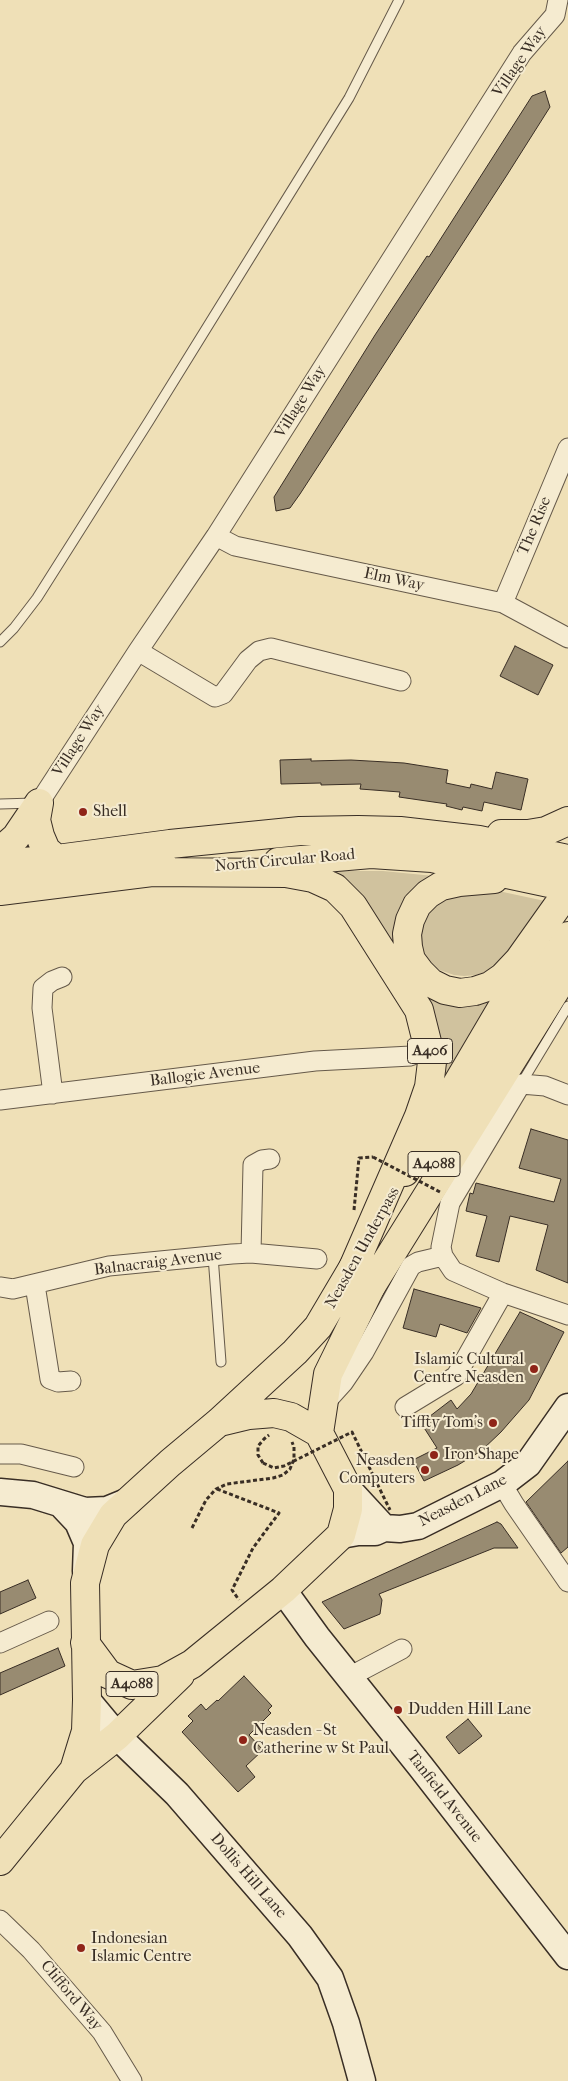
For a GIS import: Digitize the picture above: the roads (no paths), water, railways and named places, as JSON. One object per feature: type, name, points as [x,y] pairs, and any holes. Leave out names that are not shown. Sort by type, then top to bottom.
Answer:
[{"type":"main road","points":[[0,851],[16,837],[39,803]]},
{"type":"main road","points":[[39,803],[36,820],[40,836],[46,850],[57,859]]},
{"type":"main road","points":[[400,830],[514,835],[546,830],[568,821]]},
{"type":"main road","name":"North Circular Road","points":[[0,864],[300,831],[400,830],[479,840],[565,859]]},
{"type":"main road","name":"North Circular Road","points":[[0,891],[149,872],[371,854],[432,858],[558,887]]},
{"type":"main road","name":"A406","points":[[149,872],[286,873],[313,878],[335,888],[353,906],[419,1010],[432,1062],[429,1087],[360,1282]]},
{"type":"main road","points":[[494,879],[558,887],[519,960],[503,977],[490,986],[475,992],[452,991],[431,983],[411,960],[407,934],[410,920],[417,905],[428,894],[441,886],[459,882],[494,879]]},
{"type":"main road","name":"Neasden Underpass","points":[[334,1434],[324,1404],[328,1374],[360,1282],[438,1115],[558,887]]},
{"type":"main road","name":"Neasden Underpass","points":[[219,1422],[295,1352],[360,1282],[417,1194],[568,936]]},
{"type":"main road","points":[[360,1282],[568,970]]},
{"type":"main road","name":"A4088","points":[[74,1770],[86,1731],[85,1583],[95,1545],[113,1515],[219,1422],[249,1415],[274,1413],[291,1417],[334,1434]]},
{"type":"main road","points":[[334,1434],[348,1489],[348,1509],[341,1535]]},
{"type":"main road","name":"A4088","points":[[0,1861],[74,1770],[117,1736],[192,1664],[283,1590],[341,1535]]},
{"type":"main road","name":"A4088","points":[[85,1643],[108,1674],[132,1684],[163,1680],[192,1664]]},
{"type":"street","name":"Village Way","points":[[39,803],[216,536],[522,53],[560,13]]},
{"type":"street","name":"The Rise","points":[[503,603],[568,448]]},
{"type":"street","name":"Elm Way","points":[[216,536],[235,546],[503,603],[568,638]]},
{"type":"street","points":[[138,651],[215,697],[223,694],[248,660],[259,650],[271,648],[401,681]]},
{"type":"street","points":[[53,1094],[42,1008],[43,988],[52,981],[62,977]]},
{"type":"street","name":"Ballogie Avenue","points":[[0,1100],[315,1061],[411,1056]]},
{"type":"street","points":[[568,1095],[545,1086],[521,1084],[450,1202],[441,1247],[443,1256],[453,1271],[503,1294],[568,1315]]},
{"type":"street","points":[[251,1253],[253,1165],[262,1160],[270,1159]]},
{"type":"street","name":"Balnacraig Avenue","points":[[0,1287],[13,1289],[35,1285],[110,1266],[213,1256],[251,1253],[317,1259]]},
{"type":"street","points":[[324,1404],[343,1383],[364,1352],[411,1266],[418,1262],[443,1256]]},
{"type":"street","points":[[35,1285],[50,1379],[58,1382],[71,1381]]},
{"type":"street","points":[[405,1408],[456,1376],[503,1294]]},
{"type":"street","name":"Neasden Lane","points":[[341,1535],[375,1532],[387,1519],[400,1529],[418,1526],[502,1484],[528,1464],[568,1407]]},
{"type":"street","points":[[0,1454],[21,1454],[74,1467]]},
{"type":"street","points":[[502,1484],[514,1504],[564,1569]]},
{"type":"street","points":[[348,1489],[387,1519]]},
{"type":"street","points":[[0,1492],[33,1495],[85,1511],[107,1510],[129,1501]]},
{"type":"street","points":[[62,1504],[78,1522],[87,1543],[85,1583]]},
{"type":"street","name":"Tanfield Avenue","points":[[283,1590],[568,1956]]},
{"type":"street","points":[[0,1643],[49,1621]]},
{"type":"street","points":[[349,1677],[402,1649]]},
{"type":"street","name":"Dollis Hill Lane","points":[[87,1700],[117,1736],[177,1794],[305,1943],[330,1978],[346,2023],[362,2081]]},
{"type":"street","name":"Clifford Way","points":[[0,1920],[32,1950],[102,2032],[132,2081]]},
{"type":"lane","points":[[0,642],[14,628],[37,598],[350,98],[399,0]]},
{"type":"lane","points":[[0,804],[39,803]]},
{"type":"lane","points":[[521,1084],[568,1006]]},
{"type":"lane","points":[[213,1256],[221,1362]]},
{"type":"place","name":"Shell","points":[[83,812]]},
{"type":"place","name":"Islamic Cultural Centre Neasden","points":[[534,1369]]},
{"type":"place","name":"Tiffty Tom's","points":[[493,1423]]},
{"type":"place","name":"Iron Shape","points":[[434,1455]]},
{"type":"place","name":"Neasden Computers","points":[[425,1470]]},
{"type":"place","name":"Dudden Hill Lane","points":[[398,1710]]},
{"type":"place","name":"Neasden - St Catherine w St Paul","points":[[243,1740]]},
{"type":"place","name":"Indonesian Islamic Centre","points":[[81,1948]]}]
